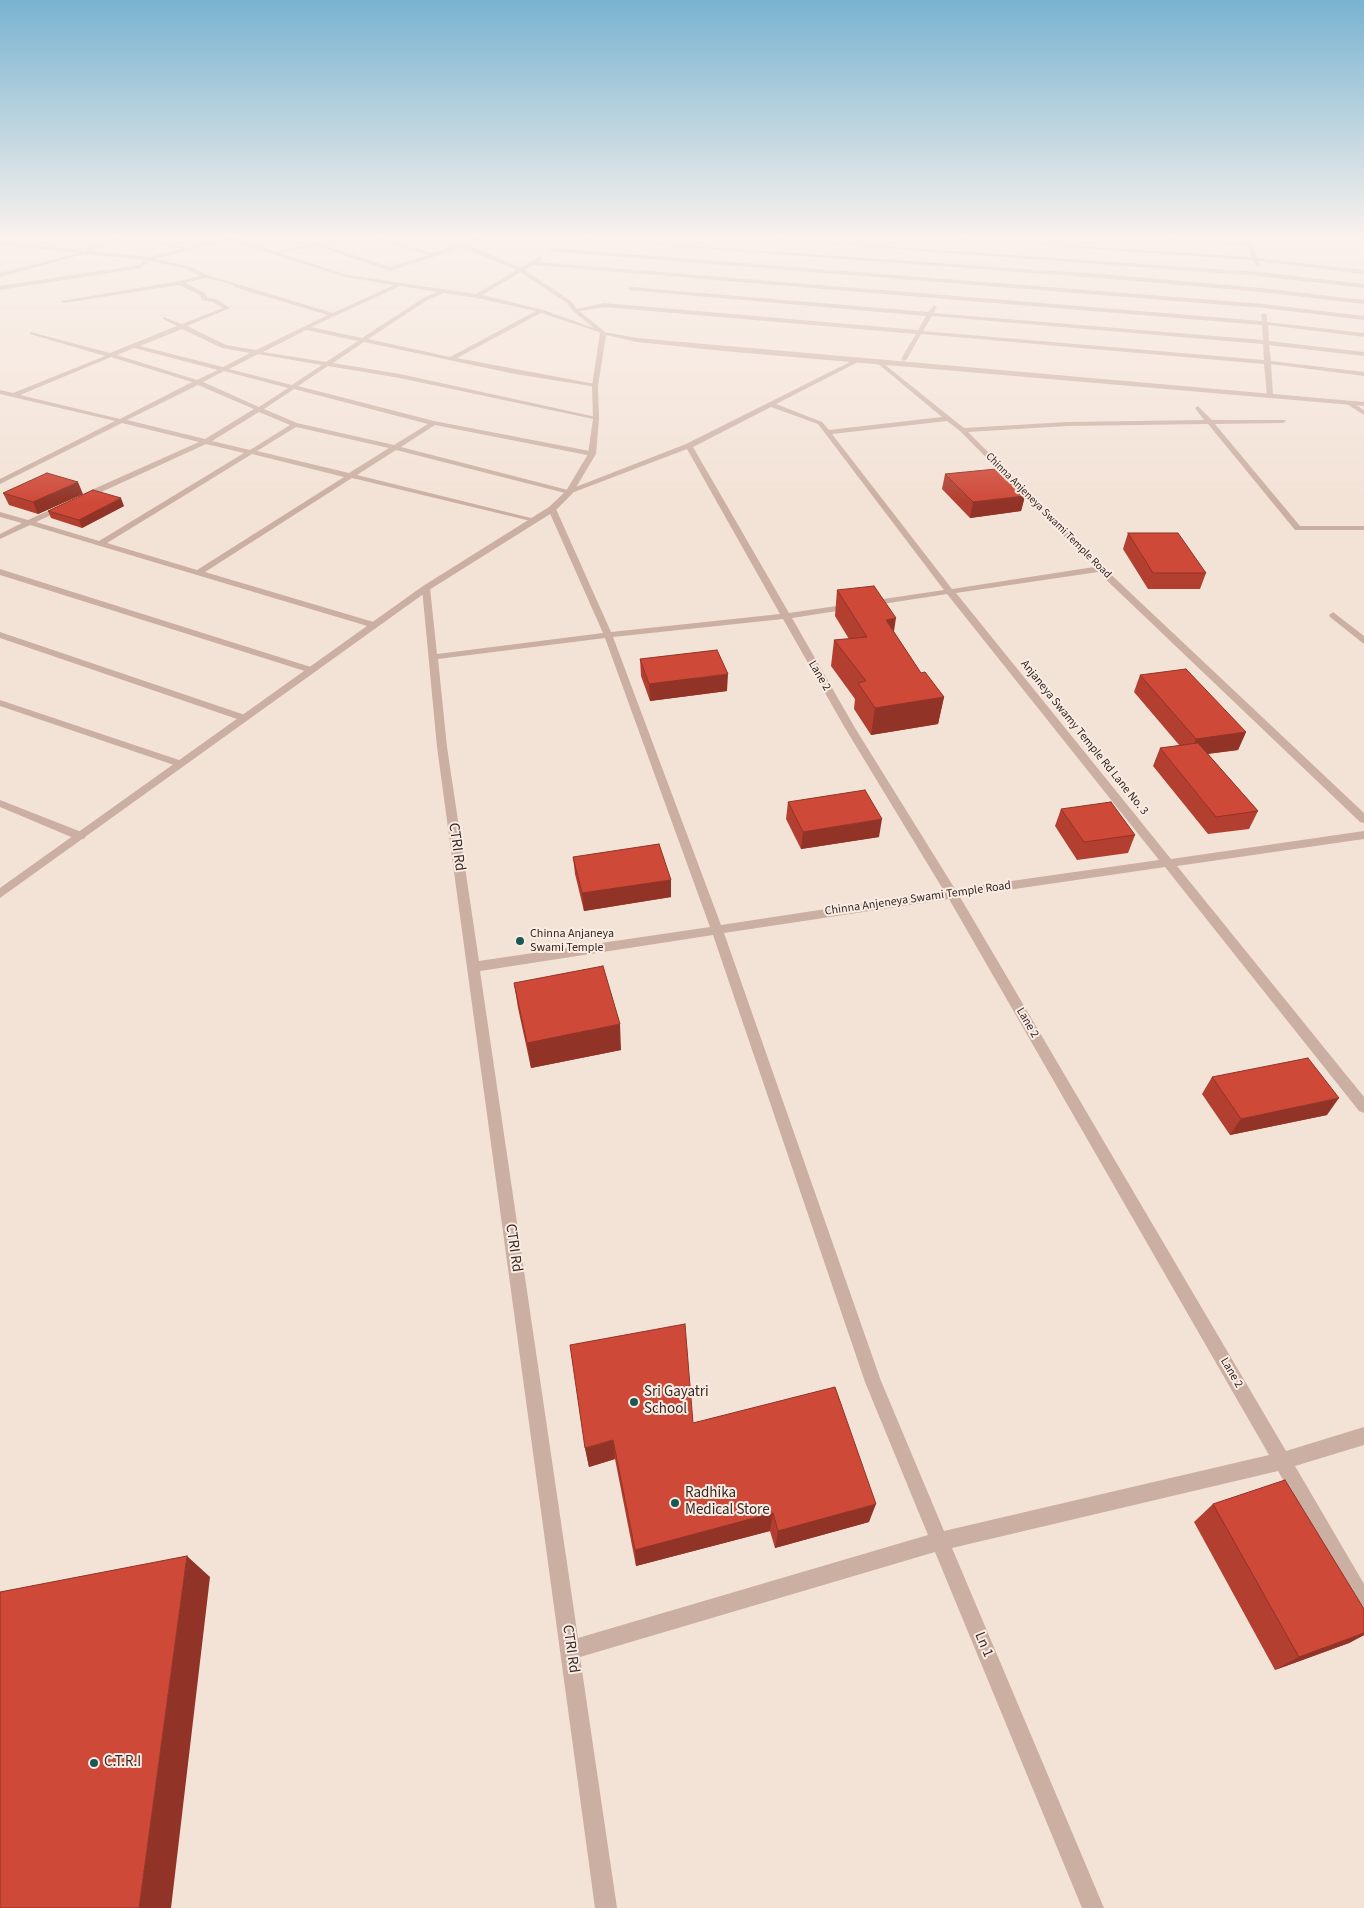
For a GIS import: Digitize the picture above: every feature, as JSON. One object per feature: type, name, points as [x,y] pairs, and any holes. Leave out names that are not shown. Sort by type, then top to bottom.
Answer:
[{"type":"street","points":[[0,400],[182,326]]},
{"type":"street","points":[[182,326],[224,347],[400,376],[596,419]]},
{"type":"street","points":[[0,482],[309,326]]},
{"type":"street","points":[[0,537],[206,441],[261,408],[385,326]]},
{"type":"street","points":[[452,358],[512,326]]},
{"type":"street","points":[[583,326],[603,333],[637,340],[674,344],[879,362],[1364,399]]},
{"type":"street","points":[[595,326],[603,333],[1270,392],[1364,404]]},
{"type":"street","points":[[860,326],[1267,362],[1364,374]]},
{"type":"street","points":[[904,359],[923,326]]},
{"type":"street","points":[[1082,326],[1266,342],[1364,354]]},
{"type":"street","points":[[1264,326],[1270,392]]},
{"type":"street","points":[[1289,326],[1364,335]]},
{"type":"street","points":[[305,328],[595,386]]},
{"type":"street","points":[[32,333],[183,376],[261,408],[295,425],[568,492],[689,446],[856,360]]},
{"type":"street","points":[[0,894],[426,588],[552,509],[568,492],[592,454],[596,419],[595,386],[603,333]]},
{"type":"street","points":[[133,346],[434,423],[592,454]]},
{"type":"street","name":"Chinna Anjeneya Swami Temple Road","points":[[879,362],[962,430],[1100,569],[1364,819]]},
{"type":"street","points":[[0,392],[535,520]]},
{"type":"street","points":[[1349,403],[1364,413]]},
{"type":"street","name":"Anjaneya Swamy Temple Rd Lane No. 3","points":[[771,405],[820,423],[828,432],[950,592],[1364,1107]]},
{"type":"street","points":[[1198,408],[1298,528],[1364,528]]},
{"type":"street","points":[[828,432],[947,419]]},
{"type":"street","points":[[962,430],[1067,424],[1283,421]]},
{"type":"street","points":[[199,572],[434,423]]},
{"type":"street","points":[[101,543],[295,425]]},
{"type":"street","name":"Lane 2","points":[[689,446],[850,728],[952,894],[1364,1602]]},
{"type":"street","name":"Ln 1","points":[[552,509],[608,635],[717,930],[873,1382],[1093,1908]]},
{"type":"street","points":[[0,514],[374,625]]},
{"type":"street","points":[[433,657],[608,635],[785,616],[1100,569]]},
{"type":"street","points":[[0,572],[311,670]]},
{"type":"street","name":"CTRI Rd","points":[[426,588],[442,747],[606,1908]]},
{"type":"street","points":[[1333,615],[1364,641]]},
{"type":"street","points":[[0,635],[244,718]]},
{"type":"street","points":[[0,703],[180,764]]},
{"type":"street","points":[[0,803],[80,836]]},
{"type":"street","name":"Chinna Anjeneya Swami Temple Road","points":[[473,967],[952,894],[1364,835]]},
{"type":"street","points":[[570,1650],[940,1541],[1282,1461],[1364,1436]]},
{"type":"building","points":[[996,469],[1025,496],[973,502],[945,474]]},
{"type":"building","points":[[47,473],[78,482],[33,502],[3,493]]},
{"type":"building","points":[[93,490],[121,498],[79,520],[48,511]]},
{"type":"building","points":[[1128,533],[1178,533],[1206,573],[1153,573]]},
{"type":"building","points":[[874,586],[896,618],[886,620],[921,673],[925,672],[944,697],[875,708],[858,683],[866,681],[834,640],[867,637],[837,590]]},
{"type":"building","points":[[717,650],[728,674],[649,684],[640,659]]},
{"type":"building","points":[[1186,669],[1246,732],[1196,739],[1140,675]]},
{"type":"building","points":[[1198,743],[1258,811],[1216,817],[1160,748]]},
{"type":"building","points":[[865,790],[882,819],[803,832],[788,802]]},
{"type":"building","points":[[1111,802],[1135,835],[1084,842],[1061,809]]},
{"type":"building","points":[[659,844],[671,880],[582,893],[573,857]]},
{"type":"building","points":[[603,966],[620,1024],[527,1043],[514,983]]},
{"type":"building","points":[[1308,1058],[1339,1098],[1241,1119],[1212,1077]]},
{"type":"building","points":[[685,1324],[693,1423],[835,1387],[876,1504],[778,1531],[773,1513],[635,1550],[613,1440],[585,1448],[570,1345]]},
{"type":"building","points":[[1285,1480],[1364,1609],[1364,1633],[1299,1657],[1213,1504]]},
{"type":"building","name":"C.T.R.I","points":[[187,1556],[139,1908],[0,1908],[0,1592]]},
{"type":"place","name":"Chinna Anjaneya Swami Temple","points":[[520,941]]},
{"type":"place","name":"Sri Gayatri School","points":[[634,1402]]},
{"type":"place","name":"Radhika Medical Store","points":[[675,1503]]},
{"type":"place","name":"C.T.R.I","points":[[94,1763]]}]
